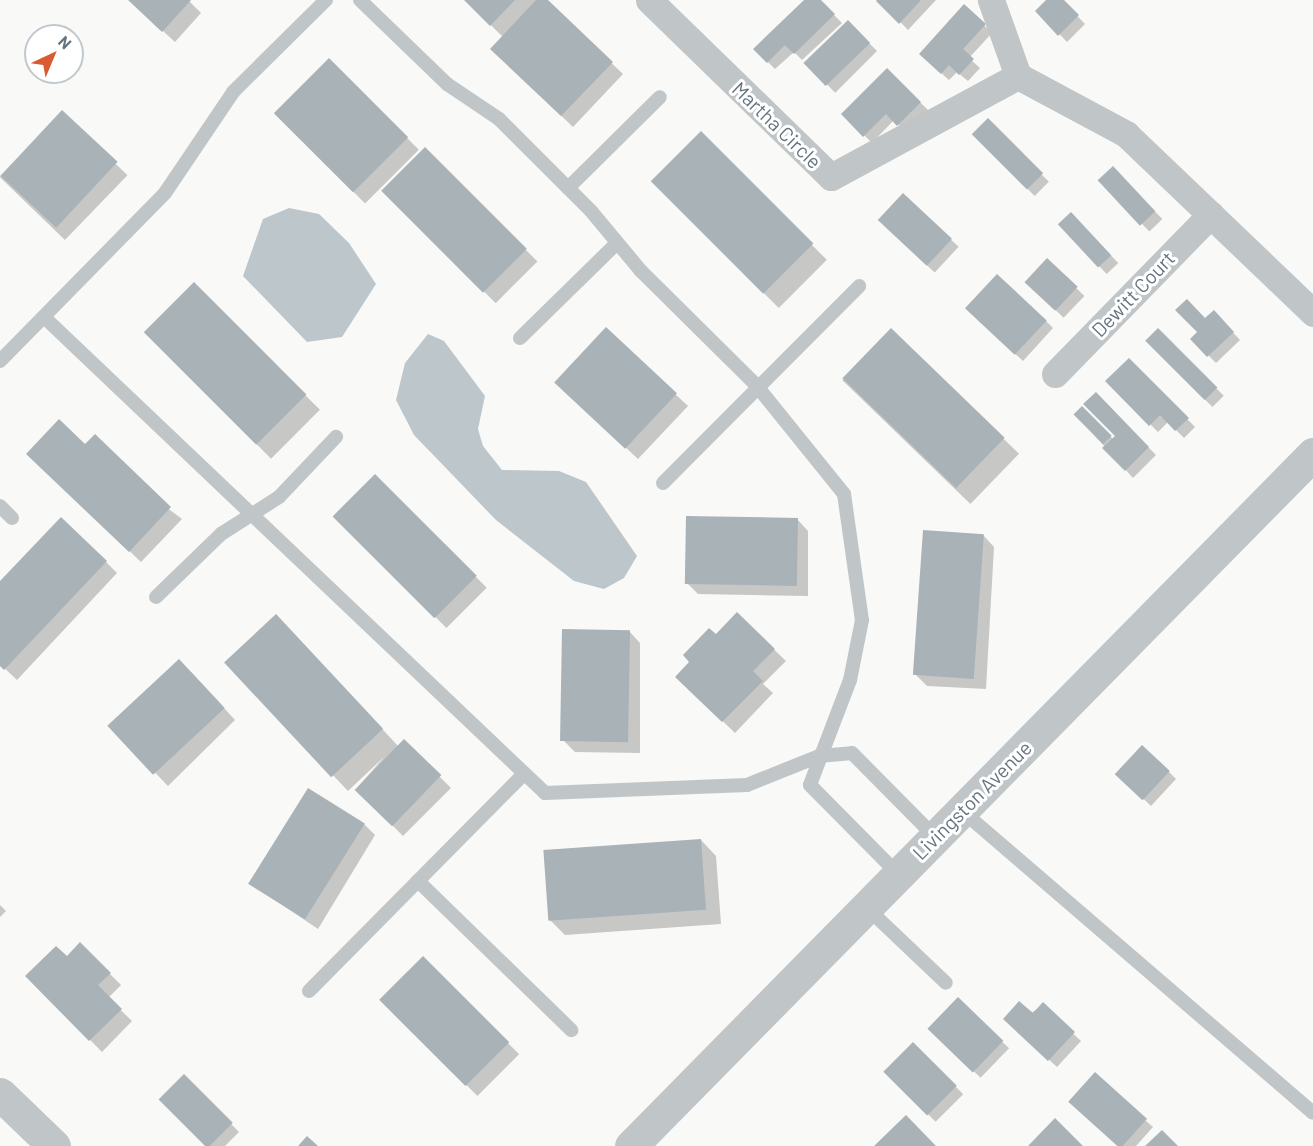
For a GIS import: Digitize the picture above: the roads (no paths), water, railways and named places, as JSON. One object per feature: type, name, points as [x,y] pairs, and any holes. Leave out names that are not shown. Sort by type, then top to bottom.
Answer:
[{"type":"street","name":"Martha Circle","points":[[649,0],[831,177],[1018,76]]},
{"type":"street","points":[[991,0],[1018,76],[1126,134],[1313,313]]},
{"type":"street","name":"Dewitt Court","points":[[1055,374],[1211,214]]},
{"type":"street","name":"Livingston Avenue","points":[[631,1146],[1313,454]]},
{"type":"street","points":[[0,1094],[54,1146]]},
{"type":"lane","points":[[0,361],[165,193],[233,92],[326,0]]},
{"type":"lane","points":[[360,0],[447,84],[499,119],[568,188],[617,243],[756,385],[844,494],[862,620],[850,680],[819,756],[810,785],[898,874]]},
{"type":"lane","points":[[568,188],[660,97]]},
{"type":"lane","points":[[520,338],[617,243]]},
{"type":"lane","points":[[663,483],[756,385],[859,286]]},
{"type":"lane","points":[[44,317],[545,793],[747,785],[819,756],[852,753],[935,837]]},
{"type":"lane","points":[[156,597],[221,534],[279,497],[336,437]]},
{"type":"lane","points":[[0,506],[12,518]]},
{"type":"lane","points":[[309,991],[524,774]]},
{"type":"lane","points":[[961,810],[1313,1113]]},
{"type":"lane","points":[[418,881],[571,1030]]},
{"type":"lane","points":[[866,907],[946,983]]}]
